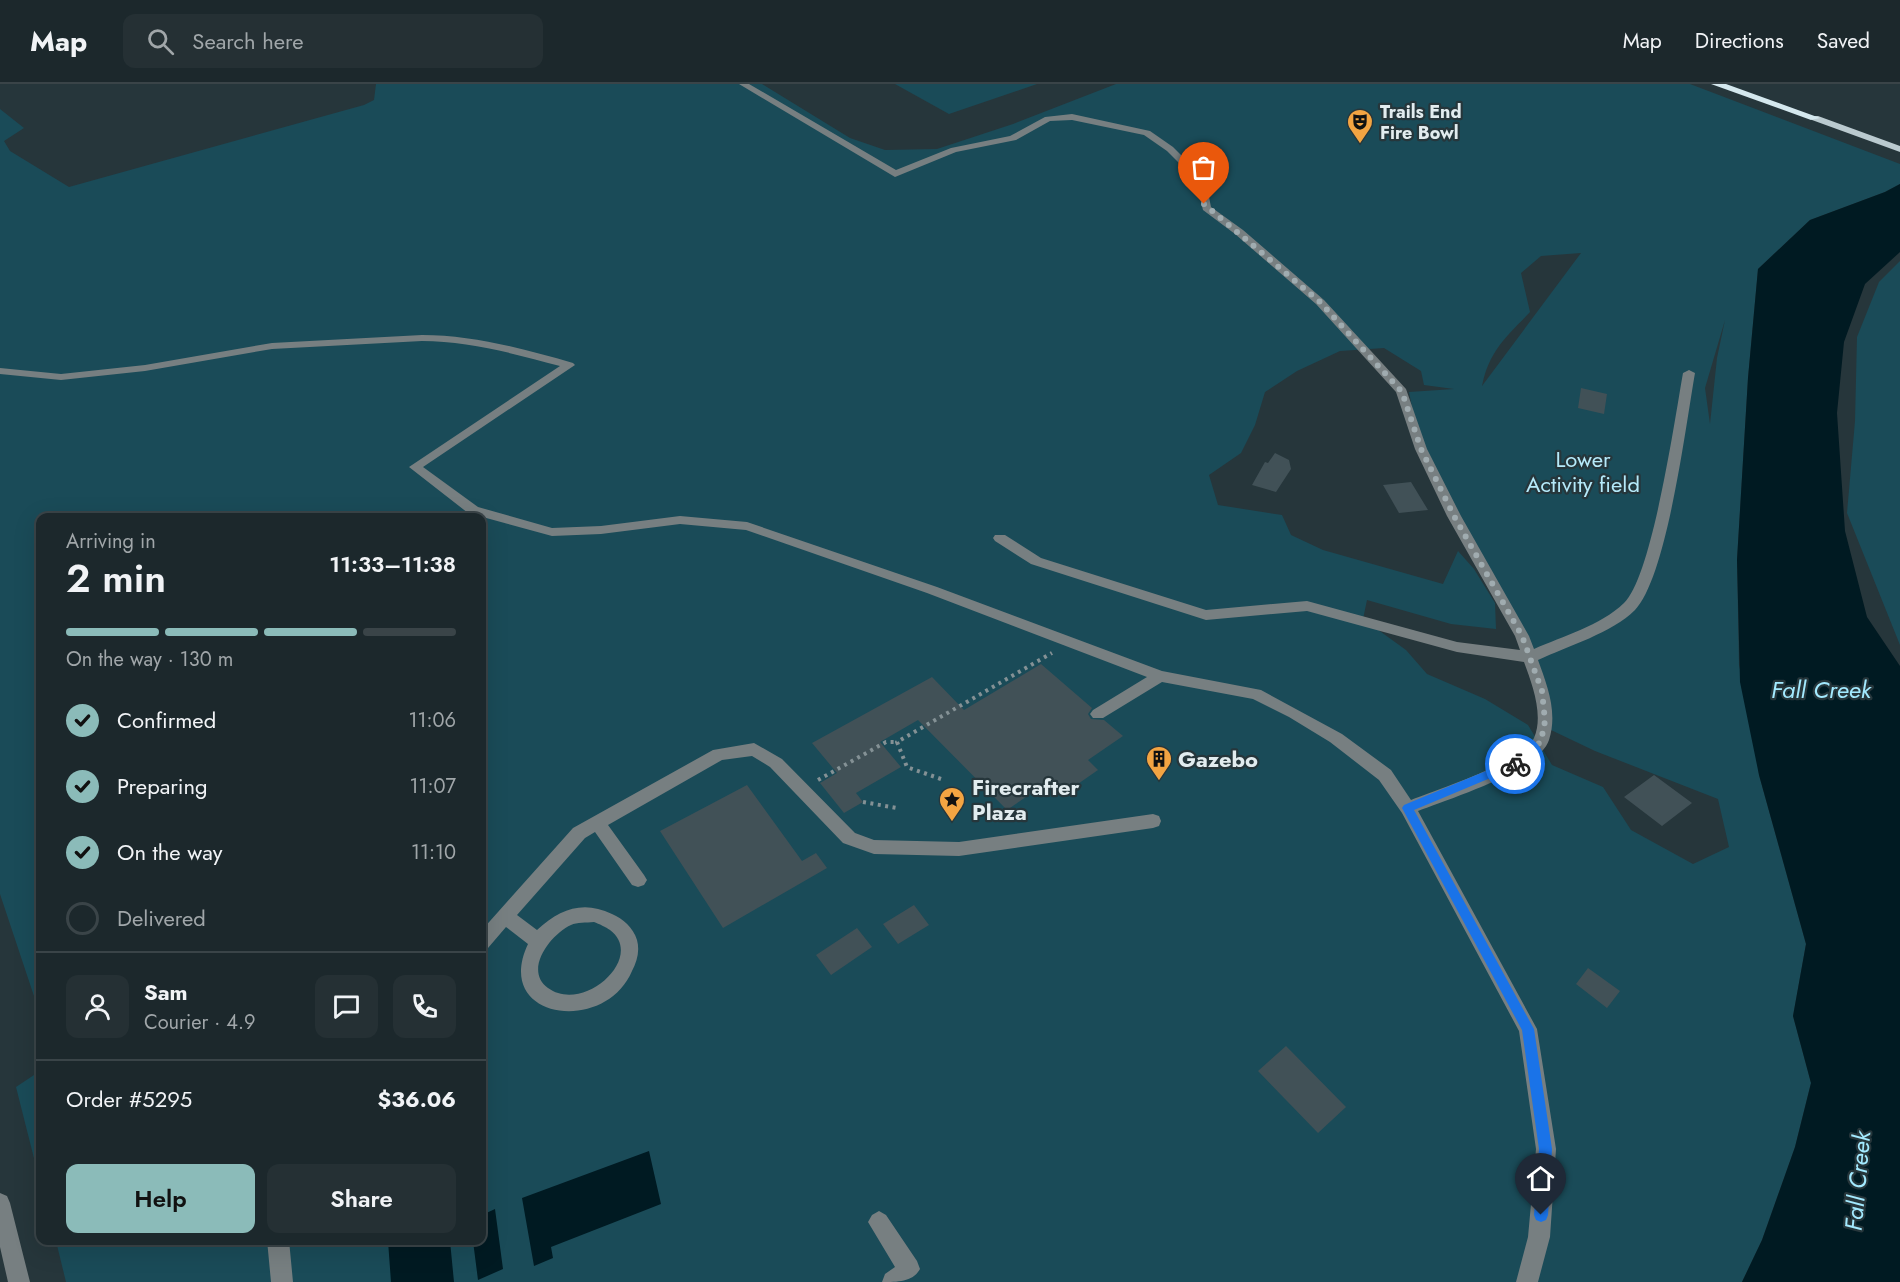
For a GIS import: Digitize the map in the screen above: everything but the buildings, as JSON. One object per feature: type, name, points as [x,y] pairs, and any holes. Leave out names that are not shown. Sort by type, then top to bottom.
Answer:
[{"type":"highway","points":[[1716,84],[1815,118]]},
{"type":"highway","points":[[1737,84],[1815,118]]},
{"type":"main road","points":[[1815,118],[1898,148]]},
{"type":"street","points":[[743,84],[895,174],[954,150],[1013,138],[1038,122],[1060,117],[1102,122],[1147,133],[1188,165],[1201,182],[1206,208],[1239,231],[1320,302],[1402,392],[1421,449],[1454,516],[1522,636],[1542,691],[1545,721],[1541,741],[1527,757],[1507,768],[1408,808]]},
{"type":"street","points":[[0,371],[61,377],[145,368],[272,346],[422,338],[447,338],[529,354],[569,365],[415,467],[473,510],[484,513]]},
{"type":"street","points":[[1000,538],[1036,561],[1206,615],[1307,606],[1457,647],[1530,657],[1608,622],[1628,608],[1638,597],[1650,565],[1667,495],[1689,373]]},
{"type":"street","points":[[486,514],[552,532],[601,530],[680,520],[747,526],[932,590],[1160,676],[1256,694],[1336,738],[1385,775],[1408,808],[1528,1029],[1546,1149],[1539,1237],[1527,1282]]},
{"type":"street","points":[[1098,714],[1160,676]]},
{"type":"street","points":[[486,937],[579,833],[719,754],[754,749],[776,763],[849,838],[874,847],[958,849],[1153,821]]},
{"type":"street","points":[[598,823],[639,880]]},
{"type":"street","points":[[595,914],[609,918],[620,925],[628,937],[630,950],[627,965],[620,978],[607,992],[573,1005],[555,1003],[542,996],[532,985],[528,971],[530,955],[538,941],[564,920],[579,915],[595,914]]},
{"type":"street","points":[[505,916],[538,941]]},
{"type":"street","points":[[0,1203],[19,1282]]},
{"type":"street","points":[[879,1222],[909,1269],[894,1282]]},
{"type":"street","points":[[278,1245],[282,1282]]},
{"type":"path","points":[[818,780],[886,742],[897,742],[1071,642]]},
{"type":"path","points":[[897,742],[907,767],[941,779]]},
{"type":"path","points":[[863,802],[897,808]]},
{"type":"green space","name":"Lower Activity field","points":[[376,84],[762,84],[850,138],[885,150],[937,149],[1013,124],[1116,84],[1690,84],[1900,164],[1900,184],[1885,192],[1810,220],[1758,269],[1748,378],[1737,560],[1739,665],[1752,718],[1759,775],[1806,944],[1793,1016],[1811,1083],[1795,1147],[1762,1240],[1742,1282],[66,1282],[57,1245],[486,1245],[486,513],[36,513],[36,1002],[0,894],[0,109],[24,128],[4,141],[10,151],[69,187],[364,105],[374,100]],"holes":[[[1581,253],[1482,386],[1494,354],[1506,337],[1530,312],[1521,273],[1541,256]],[[1725,320],[1717,358],[1710,424],[1705,388]],[[1384,348],[1421,371],[1424,385],[1454,389],[1409,392],[1420,447],[1528,652],[1551,730],[1595,751],[1718,799],[1729,847],[1693,864],[1631,830],[1603,787],[1552,765],[1528,725],[1485,699],[1427,674],[1406,650],[1363,619],[1367,600],[1451,624],[1496,629],[1495,603],[1474,569],[1458,551],[1443,584],[1323,550],[1291,535],[1282,515],[1218,505],[1209,475],[1241,453],[1255,425],[1265,392],[1297,371],[1340,351]]]},
{"type":"green space","points":[[895,84],[1037,84],[949,114]]},
{"type":"green space","points":[[1900,261],[1900,645],[1847,513],[1855,421],[1857,337],[1879,282]]},
{"type":"green space","points":[[36,1074],[36,1166],[16,1087]]},
{"type":"water","name":"Fall Creek","points":[[1900,184],[1900,252],[1865,284],[1844,342],[1837,413],[1845,531],[1867,617],[1900,666],[1900,1282],[1742,1282],[1762,1240],[1795,1147],[1811,1083],[1793,1016],[1806,944],[1759,775],[1740,682],[1737,560],[1748,378],[1758,269],[1810,220],[1885,192]]},
{"type":"water","points":[[649,1151],[661,1204],[551,1247],[553,1258],[534,1266],[522,1198]]},
{"type":"water","points":[[495,1209],[503,1269],[478,1280],[474,1245],[486,1245],[486,1213]]},
{"type":"water","points":[[388,1245],[450,1245],[454,1282],[391,1282]]},
{"type":"way so far","points":[[1204,204],[1239,231],[1320,302],[1402,392],[1421,449],[1454,516],[1522,636],[1542,691],[1545,721],[1541,741],[1527,757],[1515,764]]},
{"type":"place","name":"Trails End Fire Bowl","points":[[1360,145]]},
{"type":"place","name":"Gazebo","points":[[1159,782]]},
{"type":"place","name":"Firecrafter Plaza","points":[[952,823]]},
{"type":"route","points":[[1515,764],[1408,808],[1528,1029],[1546,1149],[1541,1215]]}]
